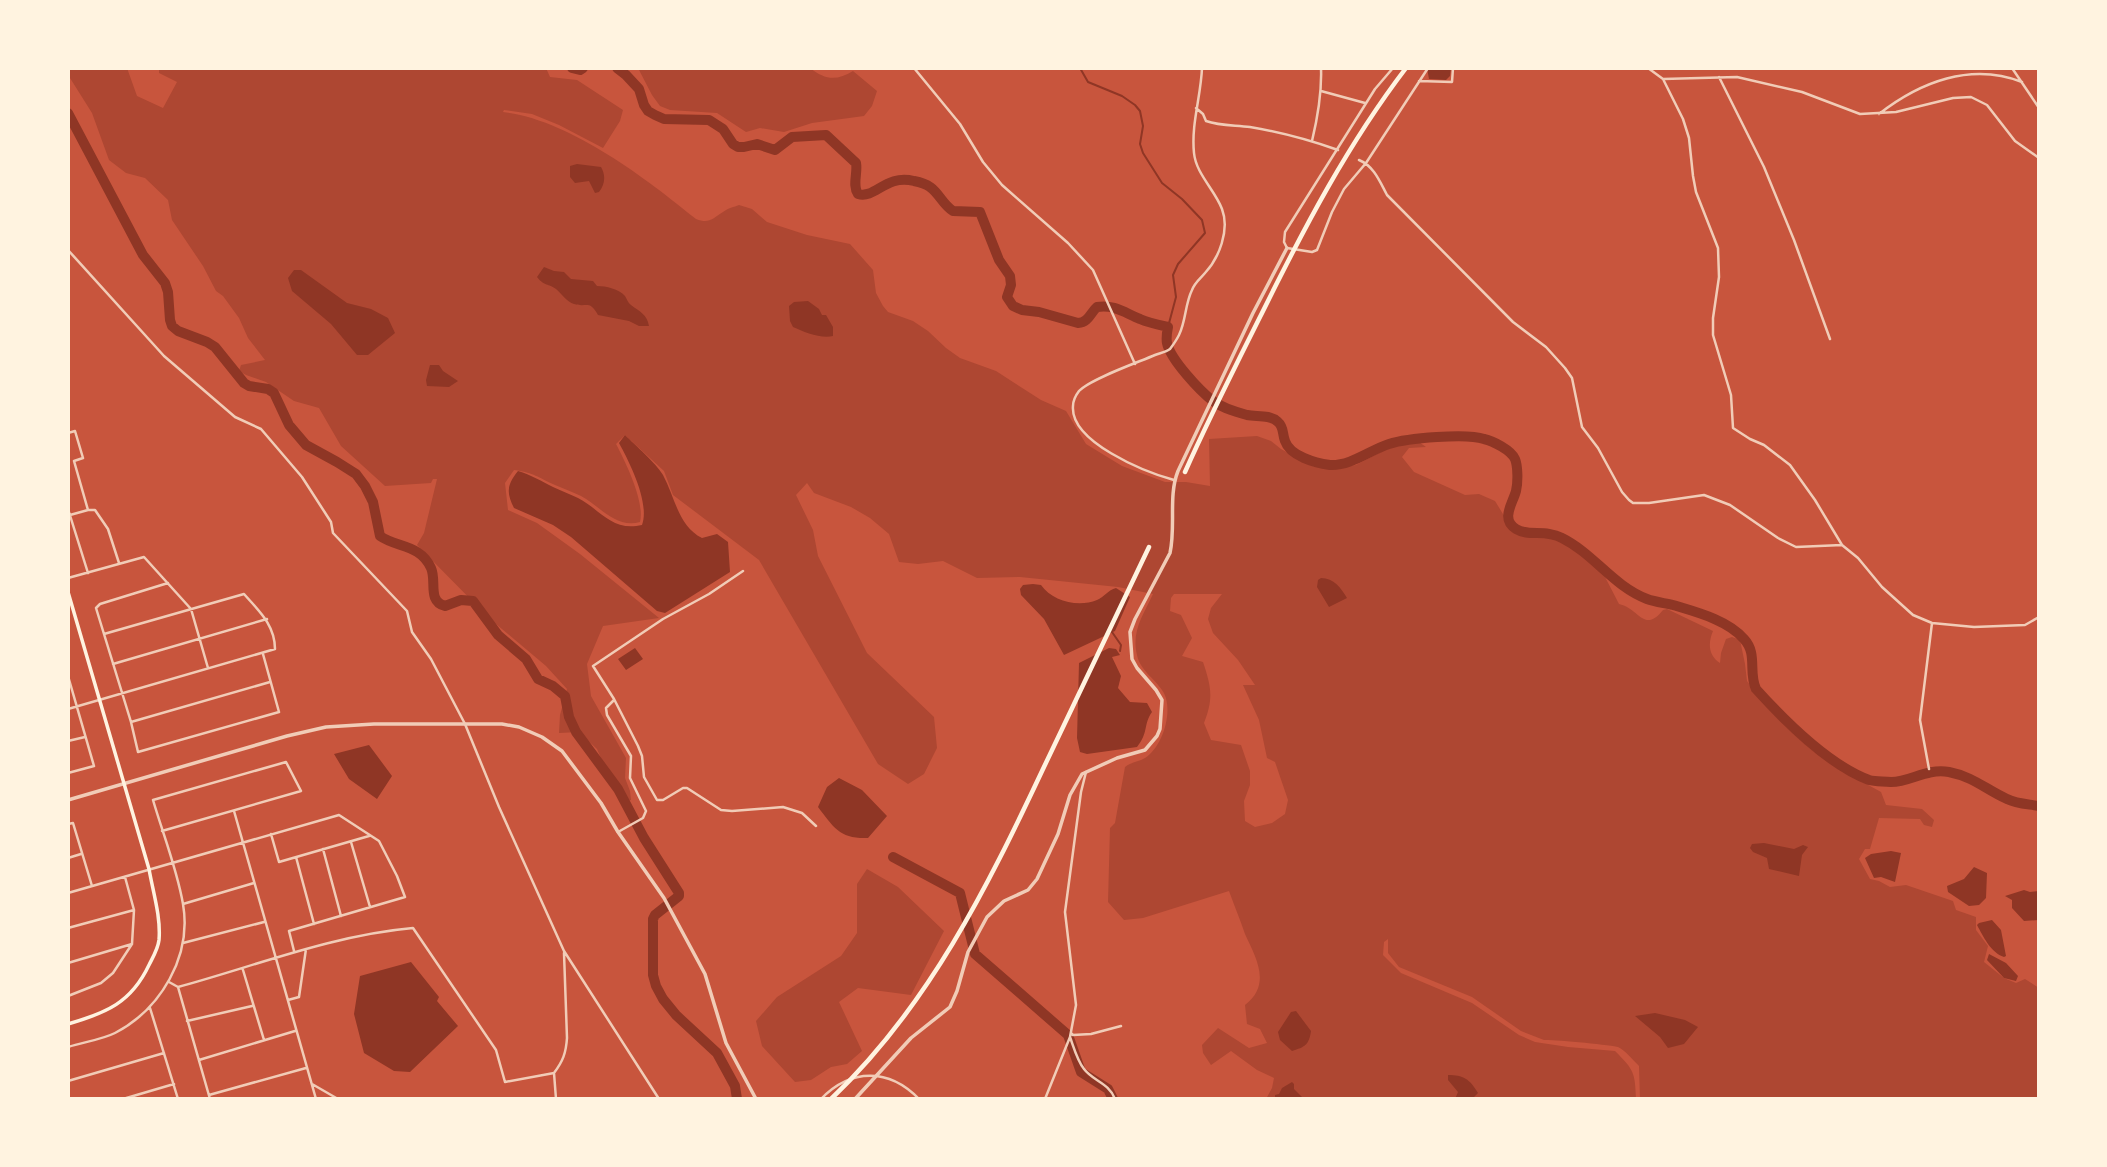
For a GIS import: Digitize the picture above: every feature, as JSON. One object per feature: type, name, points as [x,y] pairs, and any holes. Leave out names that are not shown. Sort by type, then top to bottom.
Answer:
[{"type":"highway","points":[[1185,472],[1314,210],[1356,138],[1406,68]]},
{"type":"highway","points":[[831,1099],[892,1033],[944,960],[991,877],[1149,547]]},
{"type":"main road","points":[[68,592],[149,869],[158,916],[159,940],[143,978],[131,993],[102,1014],[68,1024]]},
{"type":"street","points":[[914,68],[960,124],[983,162],[1002,185],[1068,243],[1093,270],[1135,364]]},
{"type":"street","points":[[1174,480],[1149,472],[1090,438],[1074,418],[1073,406],[1074,398],[1086,385],[1168,351],[1184,322],[1191,290],[1219,253],[1224,235],[1223,210],[1207,184],[1194,154],[1196,108],[1202,68]]},
{"type":"street","points":[[1312,141],[1318,118],[1321,68]]},
{"type":"street","points":[[1287,248],[1284,242],[1285,232],[1366,103],[1393,68]]},
{"type":"street","points":[[1287,248],[1312,253],[1317,250],[1339,197],[1366,163],[1429,68]]},
{"type":"street","points":[[1419,81],[1452,82],[1453,68]]},
{"type":"street","points":[[1648,68],[1663,79],[1683,119],[1689,138],[1696,192],[1718,248],[1719,277],[1713,335],[1731,396],[1733,428],[1764,444],[1790,465],[1842,545],[1858,558],[1882,587],[1913,614],[1932,623],[1974,627],[2025,625],[2039,617]]},
{"type":"street","points":[[2012,68],[2039,108]]},
{"type":"street","points":[[1879,114],[1909,92],[1956,75],[1992,73],[2022,82]]},
{"type":"street","points":[[1719,77],[1764,167],[1830,339]]},
{"type":"street","points":[[1663,79],[1737,77],[1794,90],[1860,114],[1896,112],[1953,98],[1971,97],[1987,105],[2015,141],[2039,158]]},
{"type":"street","points":[[1321,91],[1366,103]]},
{"type":"street","points":[[1398,105],[1403,107]]},
{"type":"street","points":[[1196,108],[1206,121],[1215,124],[1250,127],[1312,141],[1338,150]]},
{"type":"street","points":[[1359,160],[1373,170],[1387,195],[1513,322],[1546,347],[1565,368],[1572,378],[1582,427],[1598,447],[1629,500],[1633,503],[1649,503],[1704,495],[1730,505],[1796,547],[1842,545]]},
{"type":"street","points":[[855,1099],[911,1038],[950,1007],[968,952],[984,921],[992,910],[1004,901],[1033,885],[1053,849],[1077,780],[1086,772],[1117,758],[1145,750],[1153,743],[1160,729],[1162,700],[1132,659],[1130,632],[1170,553],[1174,480],[1253,313],[1287,248]]},
{"type":"street","points":[[68,250],[164,356],[235,416],[261,429],[302,477],[331,522],[333,533],[407,611],[412,632],[431,659],[465,724],[564,951],[660,1099]]},
{"type":"street","points":[[68,433],[75,431],[83,458],[74,461],[88,510]]},
{"type":"street","points":[[68,509],[88,573]]},
{"type":"street","points":[[70,515],[95,510],[108,528],[119,563]]},
{"type":"street","points":[[68,578],[144,557],[191,609],[208,668]]},
{"type":"street","points":[[743,571],[709,594],[663,619],[593,666],[614,699],[640,750],[644,777],[657,800],[663,800],[687,788],[721,810],[783,807],[802,813],[816,826]]},
{"type":"street","points":[[168,583],[100,604],[96,608],[138,752],[279,712],[263,654]]},
{"type":"street","points":[[68,709],[275,649],[267,619],[244,594],[104,634]]},
{"type":"street","points":[[113,664],[267,619]]},
{"type":"street","points":[[1929,769],[1920,720],[1932,623]]},
{"type":"street","points":[[68,676],[94,766],[68,773]]},
{"type":"street","points":[[131,722],[270,682]]},
{"type":"street","points":[[614,699],[606,708],[607,715],[631,756],[631,782],[646,811],[643,818],[618,832]]},
{"type":"street","points":[[68,800],[326,727],[374,724],[502,724],[519,727],[552,743],[562,751],[585,780],[664,898],[705,974],[726,1043],[755,1099]]},
{"type":"street","points":[[68,741],[85,737]]},
{"type":"street","points":[[68,1046],[113,1034],[150,1008],[169,981],[183,948],[183,904],[153,800],[286,762],[301,790],[162,831]]},
{"type":"street","points":[[1045,1099],[1071,1035],[1076,1005],[1065,912],[1086,772]]},
{"type":"street","points":[[1077,780],[1081,792]]},
{"type":"street","points":[[234,811],[316,1099]]},
{"type":"street","points":[[68,893],[339,815],[379,841],[405,897],[289,931],[294,952]]},
{"type":"street","points":[[68,824],[73,823],[92,886]]},
{"type":"street","points":[[271,834],[279,862],[369,836]]},
{"type":"street","points":[[351,842],[370,907]]},
{"type":"street","points":[[323,849],[341,916]]},
{"type":"street","points":[[68,858],[82,854]]},
{"type":"street","points":[[296,857],[314,924]]},
{"type":"street","points":[[68,996],[101,983],[113,973],[132,944],[134,910],[125,877]]},
{"type":"street","points":[[183,904],[254,883]]},
{"type":"street","points":[[68,929],[134,910]]},
{"type":"street","points":[[183,943],[265,921]]},
{"type":"street","points":[[178,987],[306,949],[414,928],[496,1050],[505,1082],[554,1073],[563,1062],[566,1052],[564,951]]},
{"type":"street","points":[[68,962],[132,944]]},
{"type":"street","points":[[287,1001],[299,997],[306,949]]},
{"type":"street","points":[[243,969],[264,1040]]},
{"type":"street","points":[[169,981],[178,987],[210,1097],[306,1068]]},
{"type":"street","points":[[187,1021],[254,1005]]},
{"type":"street","points":[[150,1008],[178,1099]]},
{"type":"street","points":[[1071,1035],[1091,1034],[1121,1026]]},
{"type":"street","points":[[200,1060],[295,1031]]},
{"type":"street","points":[[1071,1035],[1084,1070],[1109,1087],[1115,1099]]},
{"type":"street","points":[[68,1081],[164,1053]]},
{"type":"street","points":[[554,1073],[556,1099]]},
{"type":"street","points":[[821,1099],[828,1091],[850,1077],[862,1074],[896,1081],[919,1099]]},
{"type":"street","points":[[123,1099],[174,1084]]},
{"type":"street","points":[[312,1084],[338,1099]]},
{"type":"shaded area","points":[[69,68],[127,68],[137,96],[163,108],[177,82],[159,73],[159,68],[546,68],[550,77],[577,80],[623,110],[620,121],[603,148],[532,114],[503,112],[528,117],[579,138],[630,169],[696,219],[710,220],[739,205],[752,209],[767,222],[807,235],[850,244],[873,270],[876,293],[888,312],[913,321],[960,358],[996,371],[1041,400],[1066,411],[1086,444],[1122,466],[1165,482],[1210,486],[1209,439],[1257,436],[1271,441],[1312,466],[1328,469],[1356,465],[1391,447],[1419,442],[1426,447],[1409,448],[1402,457],[1414,472],[1465,495],[1479,494],[1495,501],[1514,532],[1552,537],[1570,547],[1604,575],[1619,604],[1641,618],[1651,620],[1667,609],[1713,631],[1710,648],[1720,663],[1726,639],[1732,637],[1740,640],[1747,681],[1791,732],[1839,769],[1881,792],[1886,805],[1922,809],[1934,820],[1932,827],[1924,825],[1920,819],[1879,818],[1870,849],[1865,849],[1859,859],[1870,879],[1890,887],[1906,885],[1953,901],[1956,910],[1976,917],[1976,930],[1988,946],[1984,962],[2004,978],[2016,983],[2025,979],[2039,988],[2039,1099],[1640,1099],[1639,1066],[1621,1048],[1544,1040],[1521,1031],[1472,997],[1399,967],[1388,953],[1388,939],[1384,942],[1383,955],[1401,973],[1472,1003],[1519,1035],[1535,1042],[1615,1051],[1632,1072],[1636,1099],[1266,1099],[1274,1078],[1257,1070],[1231,1051],[1211,1065],[1203,1053],[1202,1045],[1218,1028],[1249,1048],[1267,1043],[1260,1029],[1247,1024],[1245,1005],[1258,988],[1259,971],[1229,891],[1143,918],[1124,920],[1108,902],[1110,828],[1115,823],[1125,767],[1151,753],[1162,736],[1167,717],[1166,698],[1141,665],[1137,655],[1139,623],[1153,594],[1118,587],[1020,577],[977,578],[943,561],[918,564],[899,562],[889,534],[851,507],[814,493],[807,483],[796,495],[813,530],[818,556],[867,653],[934,717],[937,748],[924,774],[908,784],[878,764],[759,560],[673,495],[664,471],[625,435],[616,444],[637,494],[640,522],[623,522],[616,519],[581,496],[527,472],[514,470],[505,483],[508,510],[537,523],[659,618],[603,626],[587,664],[591,696],[626,758],[625,778],[631,800],[624,802],[614,788],[597,749],[579,732],[559,733],[560,715],[567,689],[546,666],[490,619],[417,545],[424,533],[437,479],[433,479],[431,483],[385,486],[341,446],[319,408],[294,401],[266,382],[239,371],[241,365],[265,360],[248,338],[239,318],[216,291],[203,266],[172,220],[168,200],[145,178],[126,173],[109,160],[92,113],[70,78]],"holes":[[[1174,594],[1222,594],[1211,608],[1208,619],[1213,633],[1238,660],[1255,685],[1243,685],[1259,720],[1267,758],[1275,762],[1288,800],[1285,814],[1272,823],[1255,827],[1245,821],[1244,801],[1250,785],[1250,771],[1241,745],[1211,740],[1204,723],[1210,699],[1206,670],[1203,662],[1182,656],[1192,638],[1181,615],[1170,611]]]},
{"type":"shaded area","points":[[638,68],[810,68],[831,78],[853,71],[877,91],[872,106],[864,116],[812,123],[784,132],[760,128],[746,132],[717,113],[670,110],[660,106]]},
{"type":"shaded area","points":[[1427,68],[1451,68],[1450,76],[1446,80],[1429,79]]},
{"type":"shaded area","points":[[577,164],[601,167],[604,180],[599,192],[595,193],[589,181],[575,183],[570,177],[570,166]]},
{"type":"shaded area","points":[[544,267],[564,272],[571,279],[593,281],[597,286],[619,291],[645,316],[649,326],[639,326],[629,321],[598,315],[590,306],[571,303],[537,277]]},
{"type":"shaded area","points":[[294,270],[301,270],[347,303],[371,309],[388,318],[395,333],[368,355],[357,355],[331,324],[292,291],[288,278]]},
{"type":"shaded area","points":[[808,301],[819,309],[822,315],[826,315],[833,327],[833,336],[818,336],[793,327],[789,306],[794,302]]},
{"type":"shaded area","points":[[430,365],[439,365],[458,381],[449,387],[427,386]]},
{"type":"shaded area","points":[[625,435],[660,470],[687,526],[702,538],[717,534],[728,542],[730,572],[665,613],[657,611],[571,537],[553,525],[514,508],[510,497],[510,485],[518,471],[578,498],[615,523],[642,525],[644,516],[641,495],[619,443]]},
{"type":"shaded area","points":[[1321,578],[1326,578],[1340,587],[1347,598],[1329,607],[1317,587]]},
{"type":"shaded area","points":[[1023,585],[1041,585],[1059,599],[1074,603],[1097,600],[1116,588],[1130,597],[1115,631],[1064,655],[1044,619],[1021,595],[1020,589]]},
{"type":"shaded area","points":[[635,648],[643,659],[626,670],[618,659]]},
{"type":"shaded area","points":[[1109,648],[1116,649],[1120,655],[1112,657],[1121,676],[1118,688],[1130,702],[1147,703],[1152,712],[1137,747],[1087,754],[1080,752],[1077,738],[1079,663]]},
{"type":"shaded area","points":[[369,745],[392,776],[377,799],[349,779],[334,754]]},
{"type":"shaded area","points":[[839,778],[862,790],[887,816],[868,838],[851,837],[838,831],[818,807],[827,787]]},
{"type":"shaded area","points":[[1764,843],[1794,849],[1803,845],[1808,847],[1802,855],[1799,876],[1769,869],[1767,858],[1750,848],[1752,844]]},
{"type":"shaded area","points":[[1891,851],[1901,853],[1895,882],[1881,877],[1874,878],[1865,858],[1871,854]]},
{"type":"shaded area","points":[[1974,867],[1987,873],[1986,898],[1979,905],[1969,906],[1948,892],[1947,886],[1964,879]]},
{"type":"shaded area","points":[[867,869],[898,887],[944,931],[911,995],[858,988],[839,1002],[862,1051],[847,1064],[831,1067],[811,1080],[795,1082],[762,1046],[756,1021],[777,997],[841,956],[857,933],[857,884]]},
{"type":"shaded area","points":[[2024,890],[2039,891],[2039,920],[2024,921],[2012,908],[2012,900],[2005,896]]},
{"type":"shaded area","points":[[1992,920],[2001,930],[2004,957],[1991,948],[1977,925]]},
{"type":"shaded area","points":[[1989,954],[2006,963],[2018,976],[2016,981],[2004,978],[1987,960]]},
{"type":"shaded area","points":[[411,962],[439,997],[437,1001],[458,1026],[410,1072],[394,1071],[364,1053],[354,1014],[360,976]]},
{"type":"shaded area","points":[[1296,1011],[1311,1031],[1306,1045],[1292,1051],[1280,1040],[1278,1032],[1291,1012]]},
{"type":"shaded area","points":[[1655,1013],[1685,1020],[1698,1027],[1684,1044],[1668,1048],[1660,1037],[1635,1016]]},
{"type":"shaded area","points":[[1448,1075],[1466,1079],[1478,1093],[1472,1099],[1455,1099],[1458,1092],[1448,1080]]},
{"type":"shaded area","points":[[1292,1082],[1302,1099],[1275,1099],[1275,1095],[1279,1094],[1282,1088]]},
{"type":"waterway","points":[[572,68],[583,68]]},
{"type":"waterway","points":[[617,68],[639,89],[648,111],[664,119],[709,120],[723,129],[738,147],[757,144],[775,150],[792,137],[826,135],[856,163],[855,187],[858,194],[870,193],[896,181],[914,181],[930,187],[953,211],[980,212],[999,260],[1010,276],[1011,285],[1007,297],[1013,306],[1078,323],[1087,319],[1097,307],[1109,307],[1168,327],[1169,350],[1179,366],[1201,390],[1229,409],[1274,419],[1281,426],[1288,446],[1304,458],[1338,465],[1389,444],[1437,437],[1476,437],[1497,444],[1513,456],[1517,466],[1517,488],[1508,516],[1511,525],[1526,533],[1556,535],[1584,552],[1635,593],[1711,618],[1737,632],[1751,651],[1756,689],[1794,727],[1838,764],[1869,780],[1877,781],[1891,782],[1933,772],[1949,772],[1973,780],[2011,801],[2039,806]]},
{"type":"waterway","points":[[1080,68],[1088,82],[1122,96],[1140,111],[1143,126],[1140,144],[1143,153],[1162,183],[1202,220],[1205,233],[1178,264],[1173,275],[1176,297],[1168,327]]},
{"type":"waterway","points":[[68,113],[143,255],[165,283],[172,326],[215,347],[244,383],[274,393],[289,425],[306,445],[356,474],[365,486],[373,502],[380,536],[415,550],[426,560],[433,573],[436,600],[445,606],[461,600],[473,601],[498,635],[526,659],[538,679],[565,696],[569,717],[576,732],[618,789],[644,838],[679,893],[679,896],[653,919],[653,975],[656,986],[676,1015],[717,1053],[735,1086],[737,1099]]},
{"type":"waterway","points":[[1112,632],[1121,645],[1120,651]]},
{"type":"waterway","points":[[893,857],[960,893],[975,954],[1068,1035],[1081,1072],[1108,1089],[1113,1099]]}]
